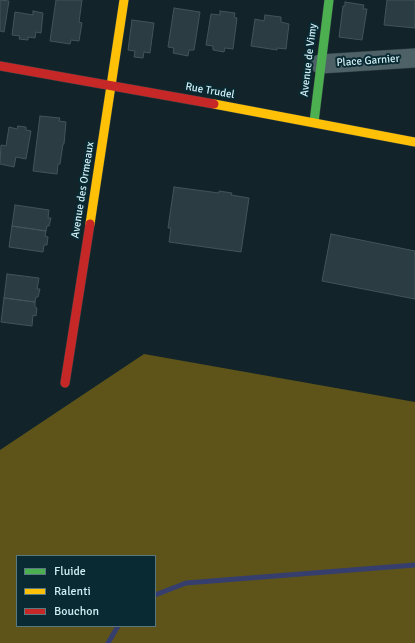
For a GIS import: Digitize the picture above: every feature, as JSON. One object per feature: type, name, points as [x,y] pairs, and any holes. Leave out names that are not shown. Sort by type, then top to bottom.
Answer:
[{"type":"street","name":"Avenue des Ormeaux","points":[[65,384],[124,0]]},
{"type":"street","name":"Avenue de Vimy","points":[[314,122],[329,0]]},
{"type":"street","name":"Place Garnier","points":[[320,64],[415,58]]},
{"type":"street","name":"Rue Trudel","points":[[0,66],[314,122],[415,142]]},
{"type":"shaded area","points":[[144,354],[415,402],[415,643],[0,643],[0,450]]},
{"type":"building","points":[[0,0],[9,1],[4,32],[0,31]]},
{"type":"building","points":[[56,0],[82,0],[79,22],[82,23],[79,41],[71,40],[70,44],[50,41]]},
{"type":"building","points":[[387,0],[415,0],[415,28],[384,25]]},
{"type":"building","points":[[345,2],[364,5],[363,9],[367,9],[362,40],[339,37],[343,6],[345,6]]},
{"type":"building","points":[[174,8],[200,12],[194,50],[189,50],[188,56],[173,53],[174,48],[168,47]]},
{"type":"building","points":[[33,11],[43,13],[41,33],[36,32],[35,38],[28,37],[28,40],[19,39],[20,36],[12,35],[15,12],[33,15]]},
{"type":"building","points":[[220,11],[235,13],[234,17],[237,18],[233,49],[225,48],[224,52],[213,50],[213,46],[206,45],[211,14],[220,15]]},
{"type":"building","points":[[265,15],[281,17],[281,22],[289,24],[286,49],[277,48],[277,50],[251,46],[255,19],[264,21]]},
{"type":"building","points":[[132,20],[154,23],[150,53],[144,52],[143,58],[134,57],[135,51],[128,50]]},
{"type":"building","points":[[40,116],[60,118],[59,121],[66,122],[64,144],[60,164],[58,164],[57,174],[33,171]]},
{"type":"building","points":[[18,126],[26,127],[26,130],[31,131],[26,159],[16,157],[14,167],[0,164],[1,145],[6,146],[9,127],[17,129]]},
{"type":"building","points":[[174,187],[219,193],[219,191],[249,198],[241,252],[169,242],[171,228],[168,228]]},
{"type":"building","points":[[15,205],[49,210],[48,218],[51,218],[46,231],[12,226]]},
{"type":"building","points":[[12,226],[46,231],[45,236],[48,237],[47,245],[44,245],[43,252],[9,247]]},
{"type":"building","points":[[331,234],[415,251],[415,299],[322,281]]},
{"type":"building","points":[[7,274],[39,278],[37,289],[40,289],[35,302],[4,298]]},
{"type":"building","points":[[4,298],[35,302],[35,307],[37,308],[36,316],[33,315],[32,326],[1,322]]},
{"type":"waterway","points":[[156,595],[186,583],[415,565]]},
{"type":"waterway","points":[[108,643],[117,627]]},
{"type":"traffic: fast","points":[[314,122],[329,0]]},
{"type":"traffic: slow","points":[[90,224],[124,0]]},
{"type":"traffic: slow","points":[[214,104],[415,142]]},
{"type":"traffic: jam","points":[[0,66],[214,104]]},
{"type":"traffic: jam","points":[[65,383],[90,224]]}]
